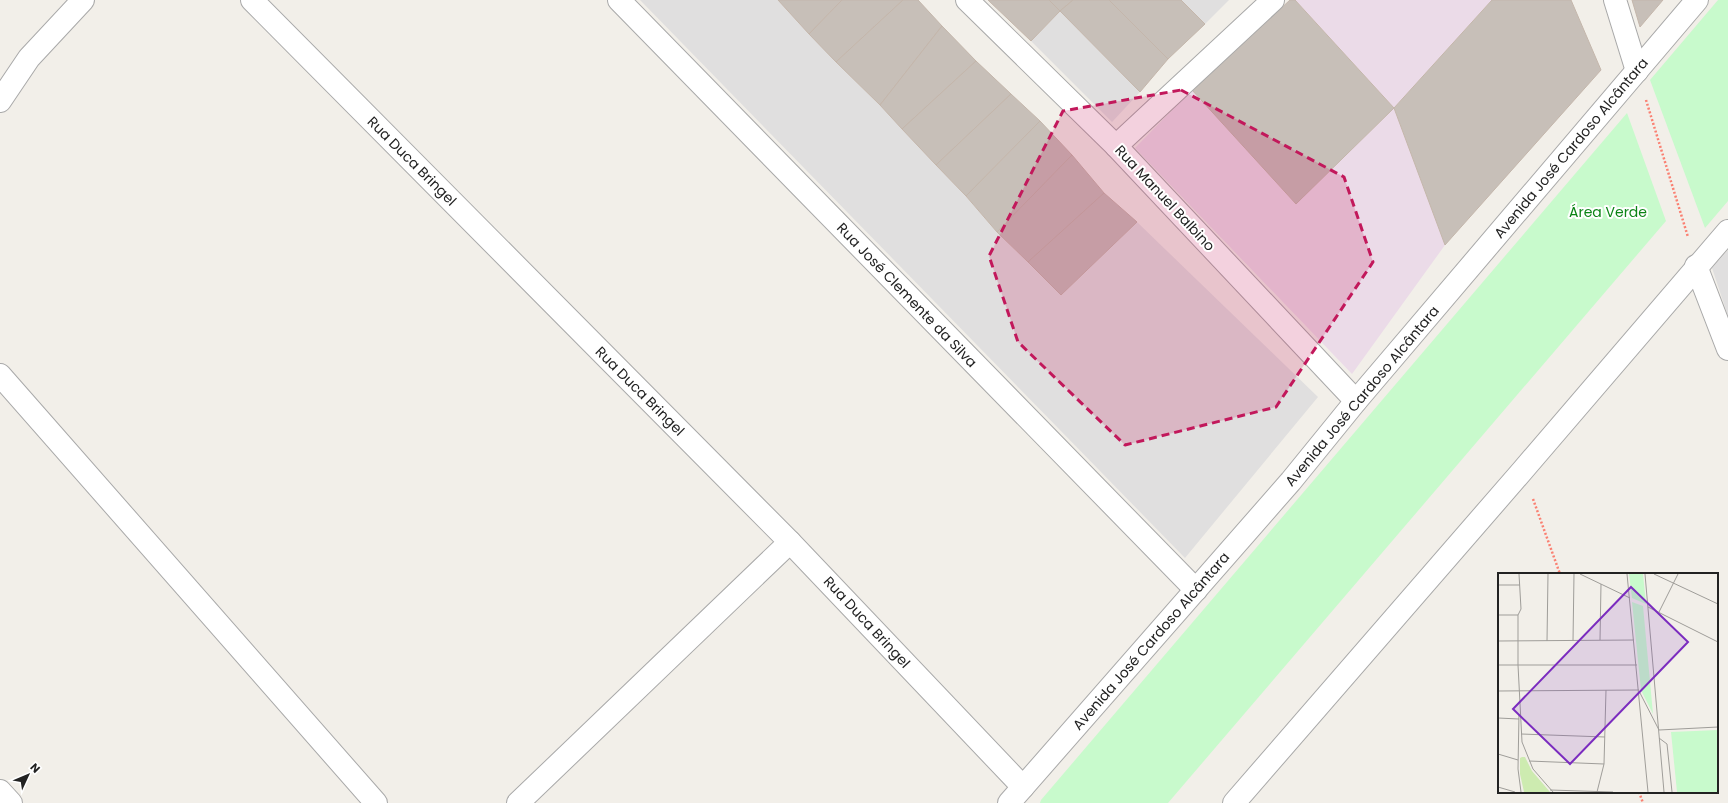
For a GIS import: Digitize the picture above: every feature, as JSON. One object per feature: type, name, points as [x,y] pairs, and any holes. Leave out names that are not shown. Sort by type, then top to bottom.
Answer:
[{"type":"street","points":[[0,101],[29,58],[83,0]]},
{"type":"street","name":"Rua Duca Bringel","points":[[252,0],[790,542],[1020,795]]},
{"type":"street","name":"Rua José Clemente da Silva","points":[[619,0],[1196,590]]},
{"type":"street","name":"Rua Manuel Balbino","points":[[967,0],[1116,146],[1356,401]]},
{"type":"street","points":[[1116,146],[1273,0]]},
{"type":"street","points":[[1616,0],[1637,71]]},
{"type":"street","name":"Avenida José Cardoso Alcântara","points":[[1009,803],[1020,795],[1291,481],[1356,401],[1697,0]]},
{"type":"street","points":[[0,76],[29,58]]},
{"type":"street","points":[[1234,803],[1523,470],[1728,230]]},
{"type":"street","points":[[1696,266],[1728,349]]},
{"type":"street","points":[[0,375],[376,803]]},
{"type":"street","points":[[518,803],[790,542]]},
{"type":"street","points":[[0,791],[11,803]]},
{"type":"path","points":[[1637,71],[1696,266]]},
{"type":"path","points":[[1523,470],[1560,573]]},
{"type":"path","points":[[1639,793],[1643,803]]},
{"type":"highlighted area","points":[[1181,90],[1344,177],[1373,262],[1276,407],[1125,445],[1018,342],[989,256],[1063,111]]},
{"type":"shaded area","points":[[640,0],[779,0],[836,62],[880,105],[966,196],[997,232],[1061,295],[1137,222],[1318,397],[1185,558]]},
{"type":"shaded area","points":[[1181,0],[1229,0],[1205,24]]},
{"type":"shaded area","points":[[1295,0],[1492,0],[1394,108]]},
{"type":"shaded area","points":[[1060,11],[1140,92],[1112,122],[1031,41]]},
{"type":"shaded area","points":[[1192,90],[1296,204],[1394,108],[1445,245],[1352,374],[1135,148]]},
{"type":"shaded area","points":[[1728,250],[1728,316],[1712,268]]},
{"type":"green space","points":[[1718,0],[1728,0],[1728,201],[1705,228],[1650,80]]},
{"type":"green space","name":"Área Verde","points":[[1627,113],[1666,221],[1168,803],[1040,803],[1041,800]]},
{"type":"building","points":[[778,0],[842,0],[809,34]]},
{"type":"building","points":[[842,0],[903,0],[836,62],[809,34]]},
{"type":"building","points":[[903,0],[918,0],[942,26],[880,105],[836,62]]},
{"type":"building","points":[[988,0],[1049,0],[1060,11],[1031,41]]},
{"type":"building","points":[[1049,0],[1073,0],[1060,11]]},
{"type":"building","points":[[1073,0],[1109,0],[1168,59],[1140,92],[1060,11]]},
{"type":"building","points":[[1109,0],[1181,0],[1205,24],[1168,59]]},
{"type":"building","points":[[1290,0],[1295,0],[1394,108],[1296,204],[1192,90]]},
{"type":"building","points":[[1492,0],[1571,0],[1601,70],[1445,245],[1394,108]]},
{"type":"building","points":[[1632,0],[1663,0],[1640,27]]},
{"type":"building","points":[[942,26],[976,61],[902,129],[880,105]]},
{"type":"building","points":[[976,61],[1011,94],[936,165],[902,129]]},
{"type":"building","points":[[1011,94],[1040,121],[966,196],[936,165]]},
{"type":"building","points":[[1040,121],[1072,155],[997,232],[966,196]]},
{"type":"building","points":[[1072,155],[1104,193],[1028,262],[997,232]]},
{"type":"building","points":[[1104,193],[1137,222],[1061,295],[1028,262]]}]
